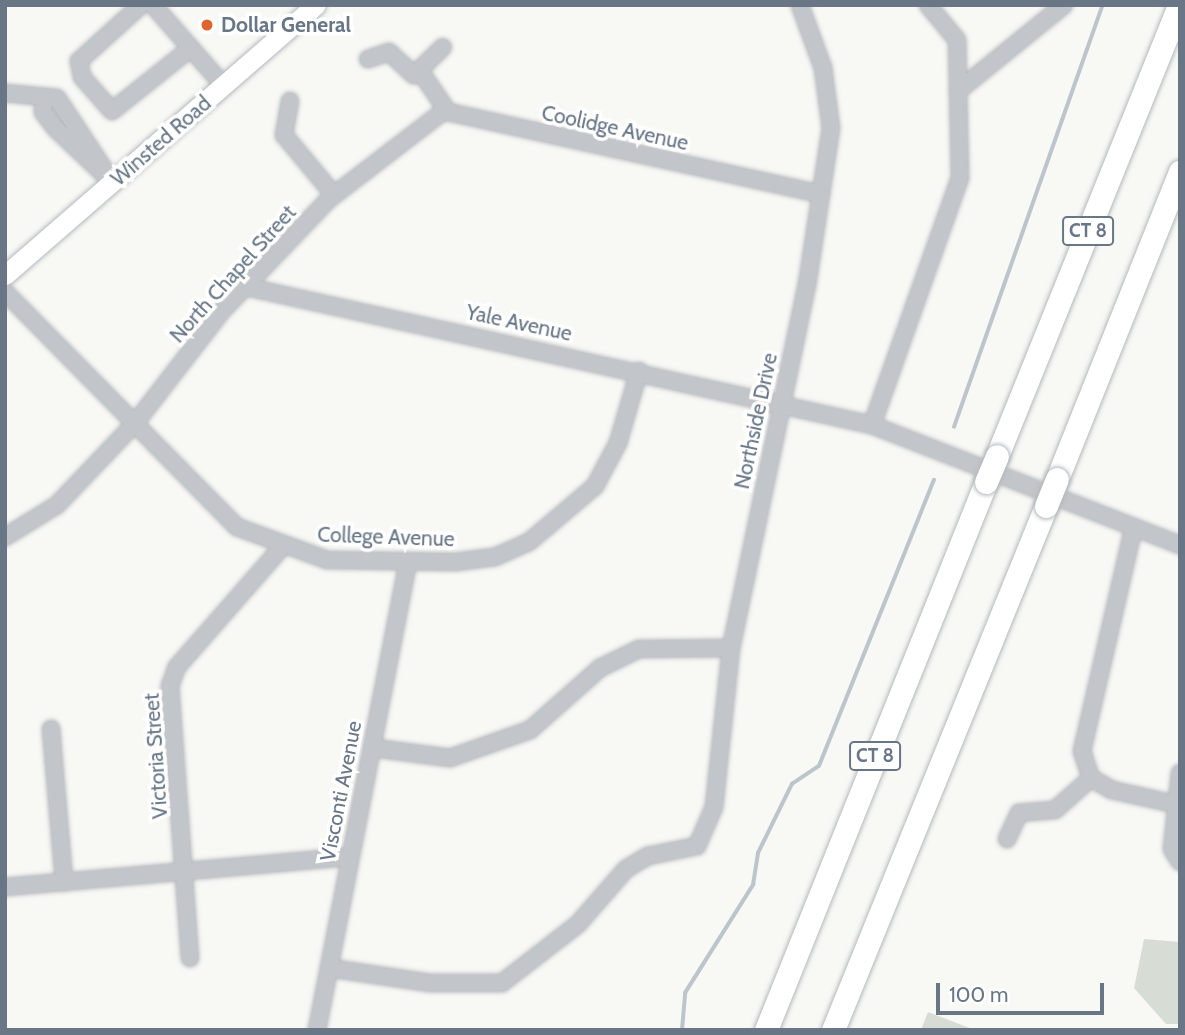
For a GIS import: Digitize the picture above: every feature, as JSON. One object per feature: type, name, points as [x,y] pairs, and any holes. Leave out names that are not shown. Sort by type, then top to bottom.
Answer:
[{"type":"highway","name":"CT 8","points":[[765,1030],[1178,5]]},
{"type":"highway","points":[[833,1030],[1180,172]]},
{"type":"main road","name":"Winsted Road","points":[[5,275],[316,5]]},
{"type":"street","points":[[141,5],[79,61],[82,77],[112,111],[191,48]]},
{"type":"street","points":[[153,5],[224,86]]},
{"type":"street","name":"Northside Drive","points":[[329,968],[431,983],[502,983],[578,924],[626,869],[648,856],[697,846],[714,807],[730,648],[782,400],[831,128],[823,68],[800,5]]},
{"type":"street","points":[[872,425],[961,178],[957,40],[928,5]]},
{"type":"street","points":[[958,91],[1064,5]]},
{"type":"street","points":[[368,59],[388,52],[409,75],[421,71],[443,47]]},
{"type":"street","points":[[421,71],[445,110]]},
{"type":"street","points":[[5,93],[44,97],[43,112],[55,128],[113,183]]},
{"type":"street","points":[[290,102],[284,135],[334,195]]},
{"type":"street","name":"Coolidge Avenue","points":[[445,110],[821,194]]},
{"type":"street","name":"North Chapel Street","points":[[5,537],[58,505],[136,422],[247,287],[334,195],[445,110]]},
{"type":"street","name":"Yale Avenue","points":[[247,287],[782,400],[872,425],[1133,530],[1180,545]]},
{"type":"street","name":"College Avenue","points":[[5,292],[237,527],[281,548],[327,559],[408,562],[495,557],[564,518],[595,486],[618,443],[639,371]]},
{"type":"street","points":[[1133,530],[1087,718],[1082,751],[1091,778],[1112,790],[1174,804]]},
{"type":"street","name":"Victoria Street","points":[[190,958],[186,872],[170,686],[177,667],[281,548]]},
{"type":"street","name":"Visconti Avenue","points":[[317,1030],[348,857],[374,748],[383,667],[408,562]]},
{"type":"street","points":[[374,748],[450,758],[530,730],[600,668],[639,649],[730,648]]},
{"type":"street","points":[[51,729],[64,882]]},
{"type":"street","points":[[1180,772],[1174,804],[1172,849],[1180,862]]},
{"type":"street","points":[[1007,839],[1019,813],[1055,810],[1091,778]]},
{"type":"street","points":[[5,887],[348,857]]},
{"type":"shaded area","points":[[1144,939],[1180,942],[1180,1024],[1166,1024],[1134,988]]},
{"type":"shaded area","points":[[928,1012],[975,1030],[921,1030]]},
{"type":"waterway","points":[[954,427],[1103,5]]},
{"type":"waterway","points":[[682,1030],[685,993],[753,885],[758,853],[792,784],[819,766],[934,480]]},
{"type":"place","name":"Dollar General","points":[[207,25]]}]
